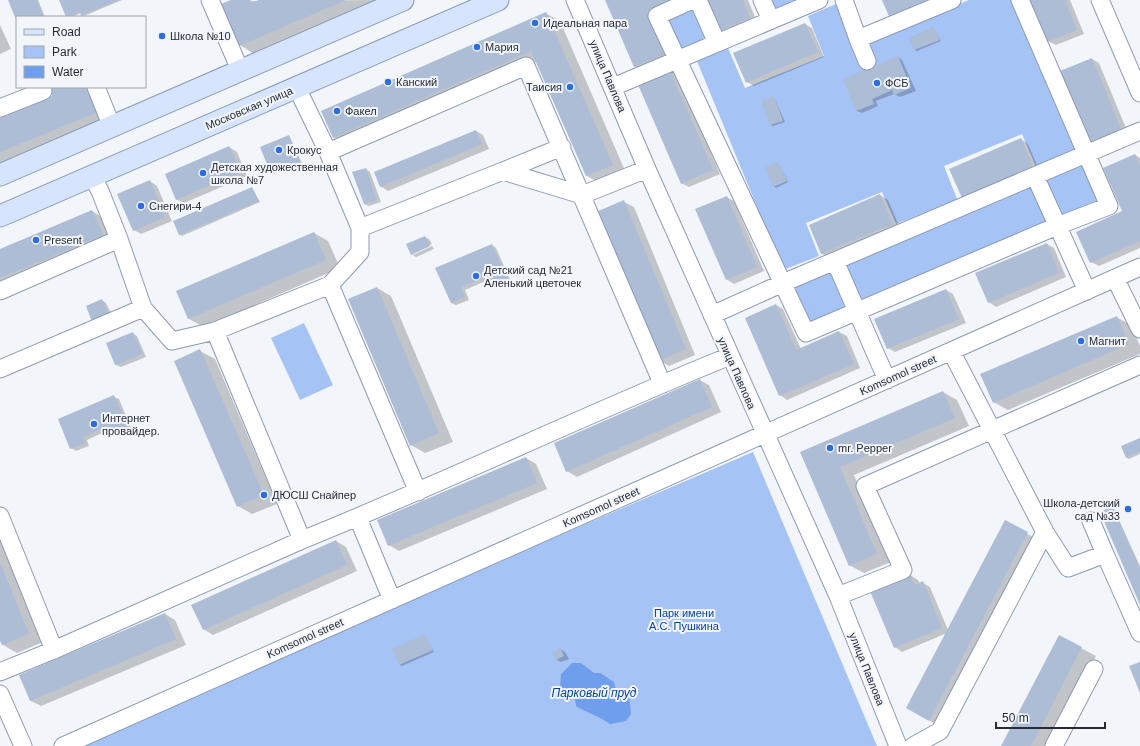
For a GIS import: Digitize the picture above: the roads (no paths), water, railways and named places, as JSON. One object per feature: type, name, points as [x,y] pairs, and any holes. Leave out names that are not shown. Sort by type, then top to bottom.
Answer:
[{"type":"main road","points":[[0,175],[403,0]]},
{"type":"main road","name":"Московская улица","points":[[0,216],[498,0]]},
{"type":"street","points":[[210,0],[240,70]]},
{"type":"street","name":"улица Павлова","points":[[575,0],[647,169],[838,596],[898,746]]},
{"type":"street","points":[[692,0],[657,16],[806,333],[1057,226],[1108,206],[1020,0]]},
{"type":"street","points":[[698,0],[717,43]]},
{"type":"street","points":[[762,0],[771,20]]},
{"type":"street","points":[[613,87],[819,0]]},
{"type":"street","points":[[844,0],[867,61]]},
{"type":"street","points":[[858,38],[952,0]]},
{"type":"street","points":[[1100,0],[1140,93]]},
{"type":"street","points":[[328,152],[526,66],[662,383]]},
{"type":"street","points":[[0,108],[43,91],[42,88]]},
{"type":"street","points":[[96,88],[112,126]]},
{"type":"street","points":[[92,176],[100,191],[119,240],[143,308],[172,341],[215,331],[330,285],[360,252],[360,228],[328,152],[297,88]]},
{"type":"street","points":[[712,315],[783,283],[1140,130]]},
{"type":"street","points":[[360,228],[562,148]]},
{"type":"street","points":[[503,171],[582,195],[647,169]]},
{"type":"street","points":[[1034,176],[1087,291]]},
{"type":"street","points":[[0,291],[119,240]]},
{"type":"street","points":[[835,261],[887,380]]},
{"type":"street","name":"Komsomol street","points":[[63,746],[1140,267]]},
{"type":"street","points":[[1115,278],[1140,330]]},
{"type":"street","points":[[330,285],[418,492]]},
{"type":"street","points":[[0,369],[143,308]]},
{"type":"street","points":[[215,331],[302,540]]},
{"type":"street","points":[[951,352],[1045,532],[1068,568],[1105,554]]},
{"type":"street","points":[[0,672],[54,650],[302,540],[418,492],[662,383],[730,356]]},
{"type":"street","points":[[838,596],[903,570],[865,486],[1140,365]]},
{"type":"street","points":[[0,516],[54,650]]},
{"type":"street","points":[[358,518],[392,600]]},
{"type":"street","points":[[1091,521],[1140,633]]},
{"type":"street","points":[[913,746],[940,732],[1045,532]]},
{"type":"street","points":[[1054,746],[1094,669]]},
{"type":"street","points":[[0,694],[23,746]]},
{"type":"water","name":"Парковый пруд","points":[[572,663],[581,663],[594,673],[600,673],[614,682],[615,687],[629,697],[631,714],[626,721],[610,724],[576,706],[575,699],[560,689],[561,674]]},
{"type":"place","name":"Идеальная пара","points":[[535,23]]},
{"type":"place","name":"Школа №10","points":[[162,36]]},
{"type":"place","name":"Мария","points":[[477,47]]},
{"type":"place","name":"Канский","points":[[388,82]]},
{"type":"place","name":"ФСБ","points":[[877,83]]},
{"type":"place","name":"Таисия","points":[[570,87]]},
{"type":"place","name":"Факел","points":[[337,111]]},
{"type":"place","name":"Крокус","points":[[279,150]]},
{"type":"place","name":"Детская художественная школа №7","points":[[203,173]]},
{"type":"place","name":"Снегири-4","points":[[141,206]]},
{"type":"place","name":"Present","points":[[36,240]]},
{"type":"place","name":"Детский сад №21 Аленький цветочек","points":[[476,276]]},
{"type":"place","name":"Магнит","points":[[1081,341]]},
{"type":"place","name":"Интернет провайдер.","points":[[94,424]]},
{"type":"place","name":"mr. Pepper","points":[[830,448]]},
{"type":"place","name":"ДЮСШ Снайпер","points":[[264,495]]},
{"type":"place","name":"Школа-детский сад №33","points":[[1128,509]]},
{"type":"park label","name":"Парк имени А.С. Пушкина","points":[[684,619]]}]
